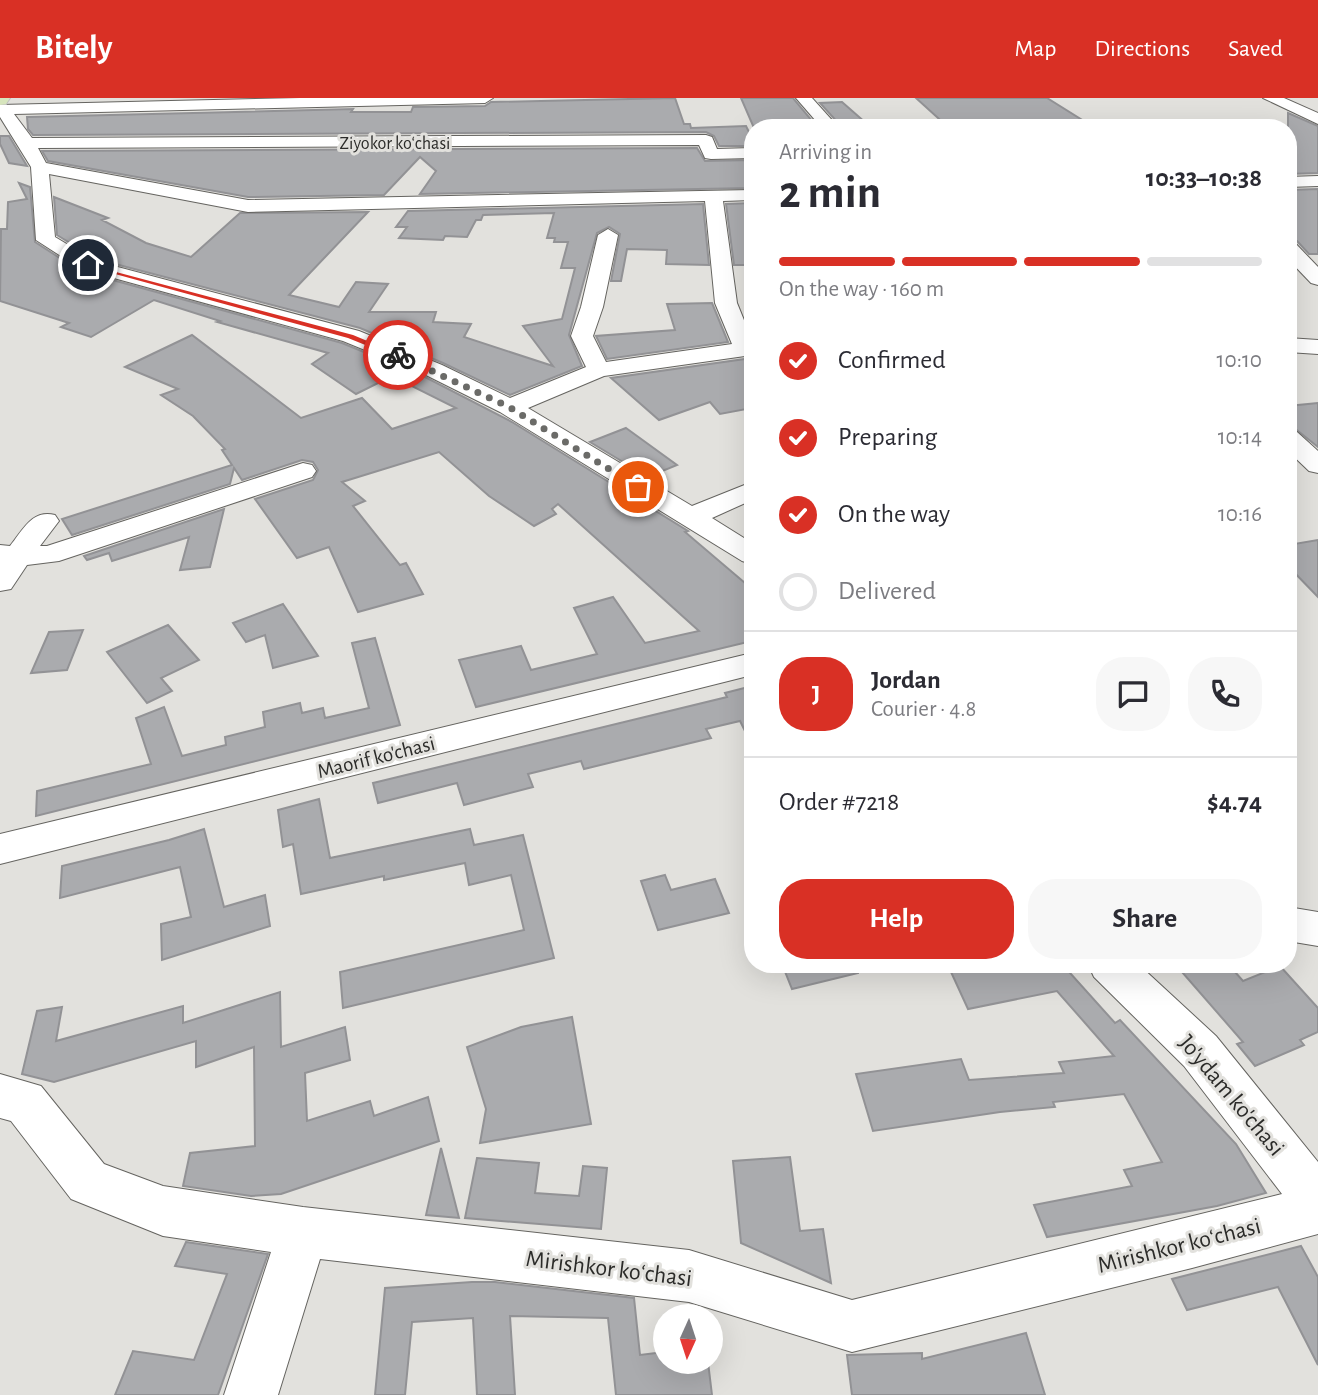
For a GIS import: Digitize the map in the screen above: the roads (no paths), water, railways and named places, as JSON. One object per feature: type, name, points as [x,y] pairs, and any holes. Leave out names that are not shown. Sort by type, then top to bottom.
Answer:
[{"type":"street","points":[[1,104],[485,98]]},
{"type":"street","points":[[804,98],[823,119]]},
{"type":"street","points":[[1271,98],[1318,119]]},
{"type":"street","points":[[1,104],[27,142],[40,167],[46,240],[88,265],[351,336],[434,370],[509,407],[744,550]]},
{"type":"street","points":[[1298,129],[1318,129]]},
{"type":"street","name":"Ziyokor koʻchasi","points":[[27,142],[706,140],[711,154],[744,153]]},
{"type":"street","points":[[40,167],[248,206],[744,195]]},
{"type":"street","points":[[1297,182],[1318,181]]},
{"type":"street","points":[[713,196],[726,303],[744,339]]},
{"type":"street","points":[[599,370],[582,335],[592,307],[608,235]]},
{"type":"street","points":[[1297,257],[1318,279]]},
{"type":"street","points":[[1297,346],[1318,347]]},
{"type":"street","points":[[509,407],[599,370],[744,350]]},
{"type":"street","points":[[1297,445],[1318,465]]},
{"type":"street","points":[[9,555],[49,555],[303,471]]},
{"type":"street","points":[[689,518],[744,494]]},
{"type":"street","points":[[0,582],[9,555],[45,521]]},
{"type":"street","name":"Maorif ko'chasi","points":[[0,849],[744,666]]},
{"type":"street","points":[[1297,926],[1318,929]]},
{"type":"street","name":"Jo'ydam ko'chasi","points":[[1118,973],[1200,1051],[1318,1201]]},
{"type":"street","name":"Mirishkor koʻchasi","points":[[0,1096],[26,1102],[88,1182],[163,1211],[303,1232],[689,1276],[852,1326],[1192,1243],[1318,1209]]},
{"type":"street","points":[[251,1395],[303,1232]]}]
